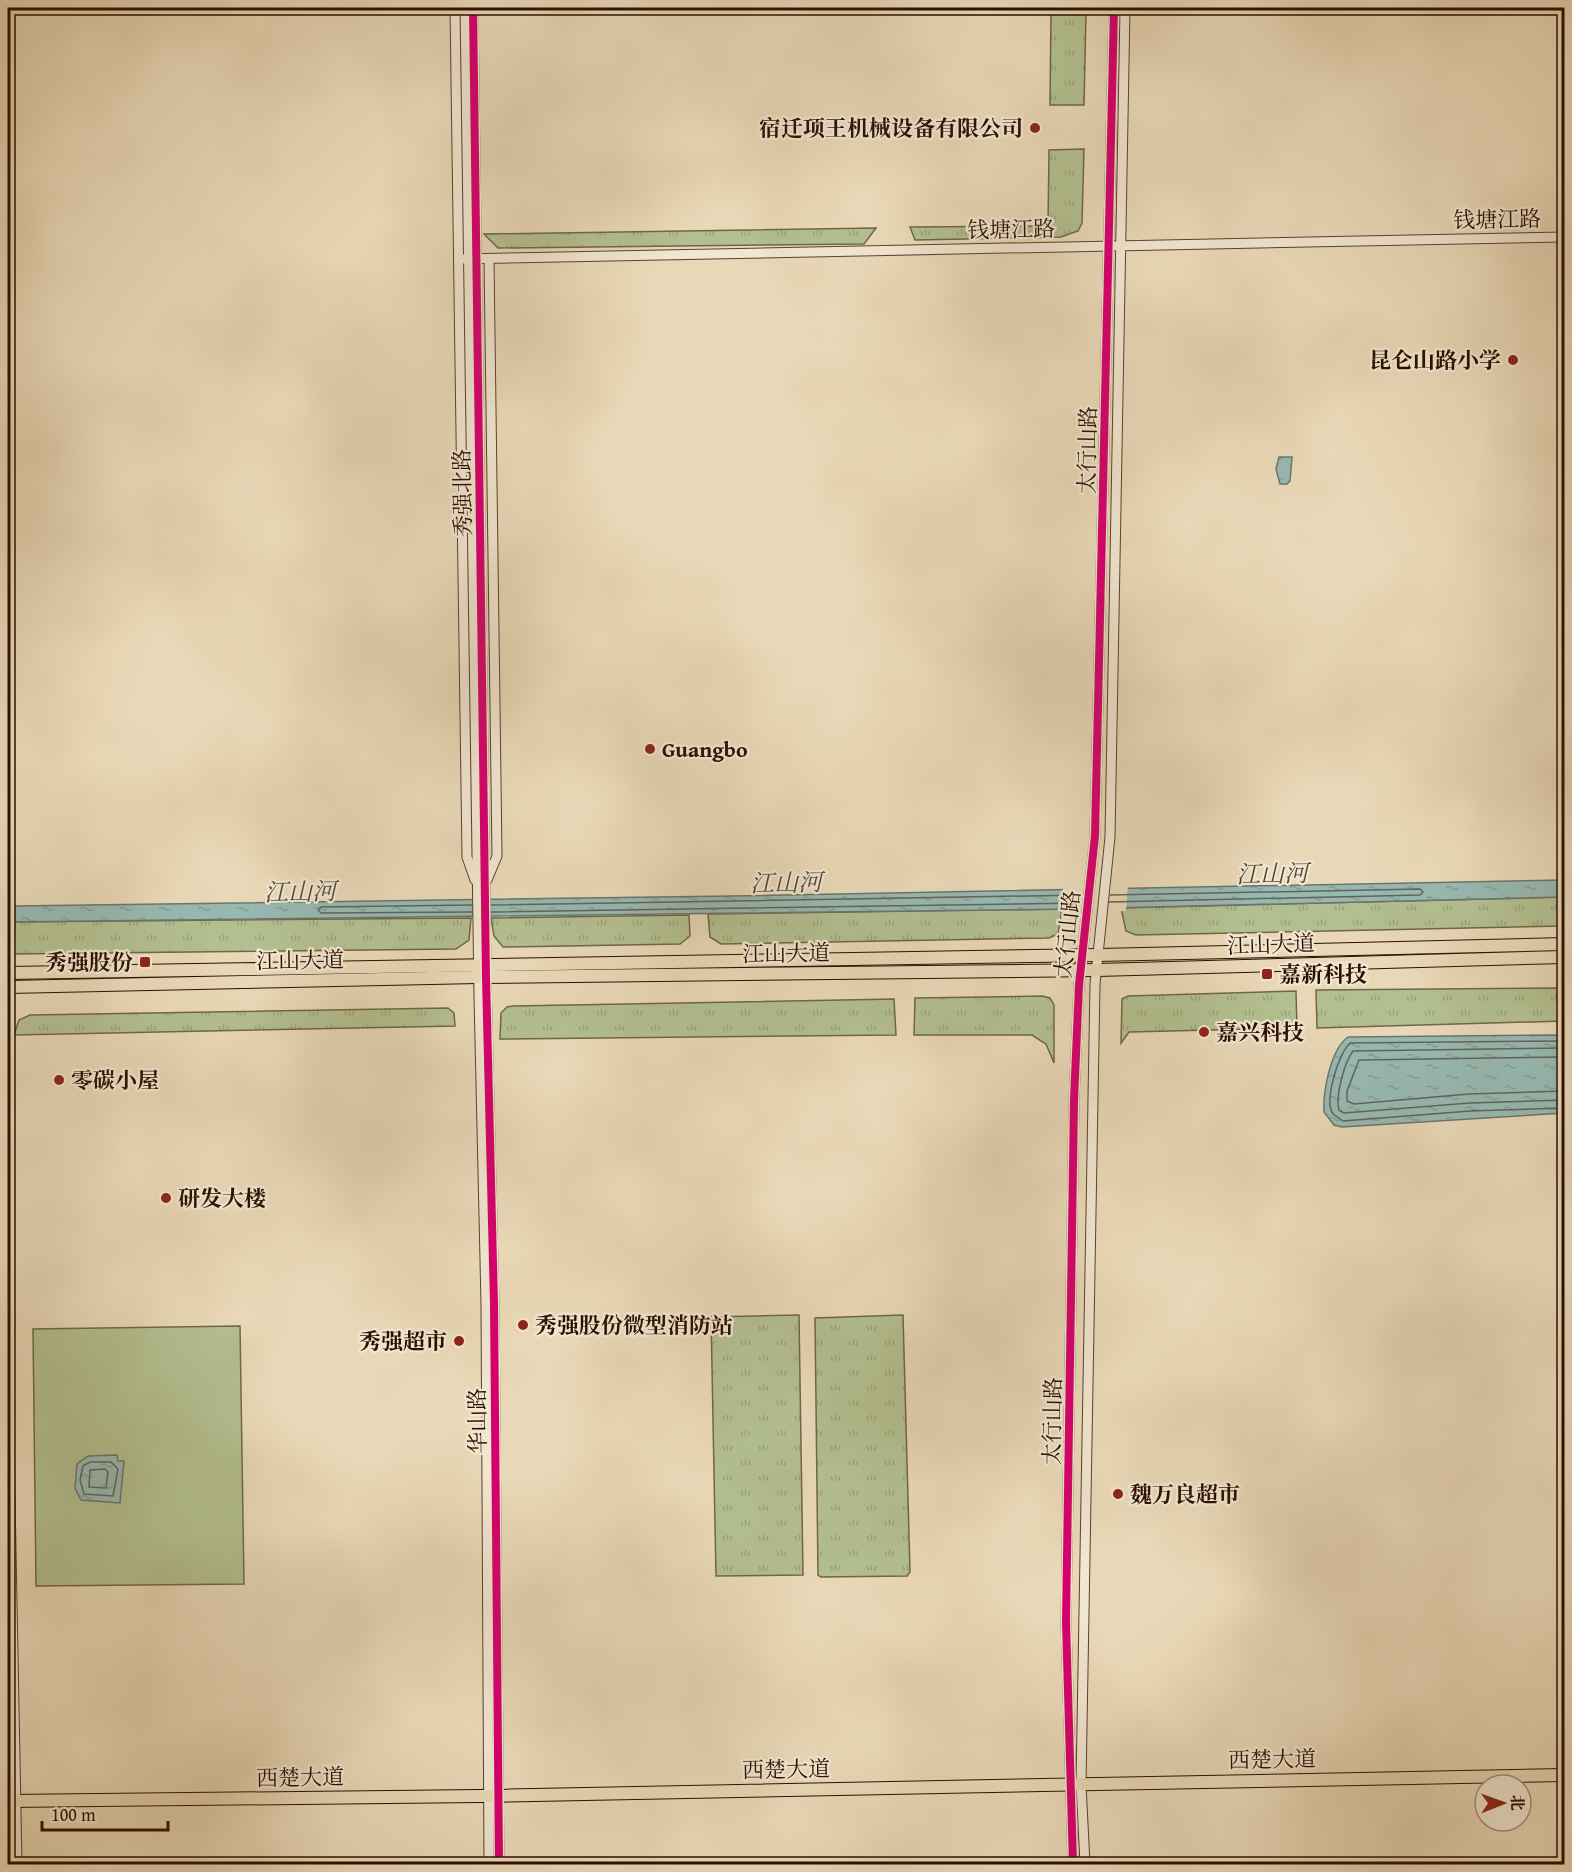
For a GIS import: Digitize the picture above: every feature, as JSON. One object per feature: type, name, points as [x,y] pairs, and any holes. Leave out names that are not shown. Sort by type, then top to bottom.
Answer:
[{"type":"main road","name":"江山大道","points":[[8,987],[482,971],[1564,944]]},
{"type":"main road","name":"江山大道","points":[[8,973],[1097,970],[1564,957]]},
{"type":"main road","name":"西楚大道","points":[[12,1801],[493,1796],[1564,1775]]},
{"type":"street","points":[[455,8],[466,857],[481,887]]},
{"type":"street","name":"秀强北路","points":[[465,8],[474,259]]},
{"type":"street","name":"秀强北路","points":[[473,8],[482,971]]},
{"type":"street","name":"太行山路","points":[[1085,1864],[1075,1784],[1066,1610],[1074,1100],[1080,970],[1092,872],[1101,690],[1113,8]]},
{"type":"street","name":"太行山路","points":[[1073,1864],[1097,970],[1108,873],[1125,8]]},
{"type":"street","name":"钱塘江路","points":[[459,260],[1564,237]]},
{"type":"street","points":[[481,887],[497,856],[489,259]]},
{"type":"street","name":"华山路","points":[[482,971],[494,1304],[493,1796],[489,1864]]},
{"type":"street","points":[[8,1393],[12,1801],[17,1864]]},
{"type":"street","name":"华山路","points":[[493,1796],[499,1864]]},
{"type":"green space","points":[[1051,14],[1086,14],[1084,105],[1050,105]]},
{"type":"green space","points":[[1084,149],[1082,223],[1078,231],[1061,237],[915,240],[910,227],[1048,226],[1049,150]]},
{"type":"green space","points":[[876,228],[864,244],[498,248],[484,234]]},
{"type":"green space","points":[[1564,897],[1564,926],[1136,935],[1126,931],[1121,908]]},
{"type":"green space","points":[[1062,909],[1058,934],[1049,938],[721,944],[710,937],[708,914]]},
{"type":"green space","points":[[689,915],[690,936],[680,944],[503,947],[494,936],[491,918]]},
{"type":"green space","points":[[471,918],[469,940],[456,949],[12,954],[9,949],[8,922]]},
{"type":"green space","points":[[1564,988],[1564,1021],[1317,1028],[1316,990]]},
{"type":"green space","points":[[1296,991],[1297,1028],[1129,1032],[1121,1043],[1122,999],[1128,996]]},
{"type":"green space","points":[[1042,996],[1050,998],[1054,1005],[1054,1063],[1046,1044],[1032,1035],[914,1035],[915,998]]},
{"type":"green space","points":[[894,999],[896,1035],[500,1039],[501,1013],[507,1007],[513,1006]]},
{"type":"green space","points":[[448,1008],[454,1013],[455,1026],[14,1035],[19,1020],[30,1015]]},
{"type":"green space","points":[[799,1315],[803,1575],[716,1576],[711,1317]]},
{"type":"green space","points":[[903,1315],[910,1572],[907,1576],[821,1577],[818,1575],[815,1318]]},
{"type":"green space","points":[[240,1326],[244,1584],[36,1586],[33,1329]]},
{"type":"water","points":[[1279,457],[1292,457],[1290,481],[1287,484],[1280,484],[1276,469]]},
{"type":"water","points":[[1564,880],[1564,897],[1072,909],[8,922],[8,907],[14,906],[732,896]]},
{"type":"water","points":[[1564,1035],[1564,1113],[1342,1127],[1334,1125],[1324,1112],[1326,1083],[1332,1061],[1348,1037]]},
{"type":"water","points":[[117,1455],[118,1461],[124,1461],[120,1503],[81,1500],[75,1488],[77,1464],[88,1456]]},
{"type":"pier","points":[[1128,885],[1126,911],[1062,912],[1063,887]]},
{"type":"waterway","points":[[11,13],[27,8]]},
{"type":"cycle path","points":[[473,8],[486,977],[494,1304],[499,1864]]},
{"type":"cycle path","points":[[1073,1864],[1066,1622],[1074,1100],[1079,985],[1095,836],[1114,8]]},
{"type":"place","name":"宿迁项王机械设备有限公司","points":[[1035,128]]},
{"type":"place","name":"昆仑山路小学","points":[[1513,360]]},
{"type":"place","name":"Guangbo","points":[[650,749]]},
{"type":"place","name":"秀强股份","points":[[145,962]]},
{"type":"place","name":"嘉新科技","points":[[1267,974]]},
{"type":"place","name":"嘉兴科技","points":[[1204,1032]]},
{"type":"place","name":"零碳小屋","points":[[59,1080]]},
{"type":"place","name":"研发大楼","points":[[166,1198]]},
{"type":"place","name":"秀强股份微型消防站","points":[[523,1325]]},
{"type":"place","name":"秀强超市","points":[[459,1341]]},
{"type":"place","name":"魏万良超市","points":[[1118,1494]]},
{"type":"water label","name":"江山河","points":[[1272,874]]},
{"type":"water label","name":"江山河","points":[[786,883]]},
{"type":"water label","name":"江山河","points":[[300,892]]}]
